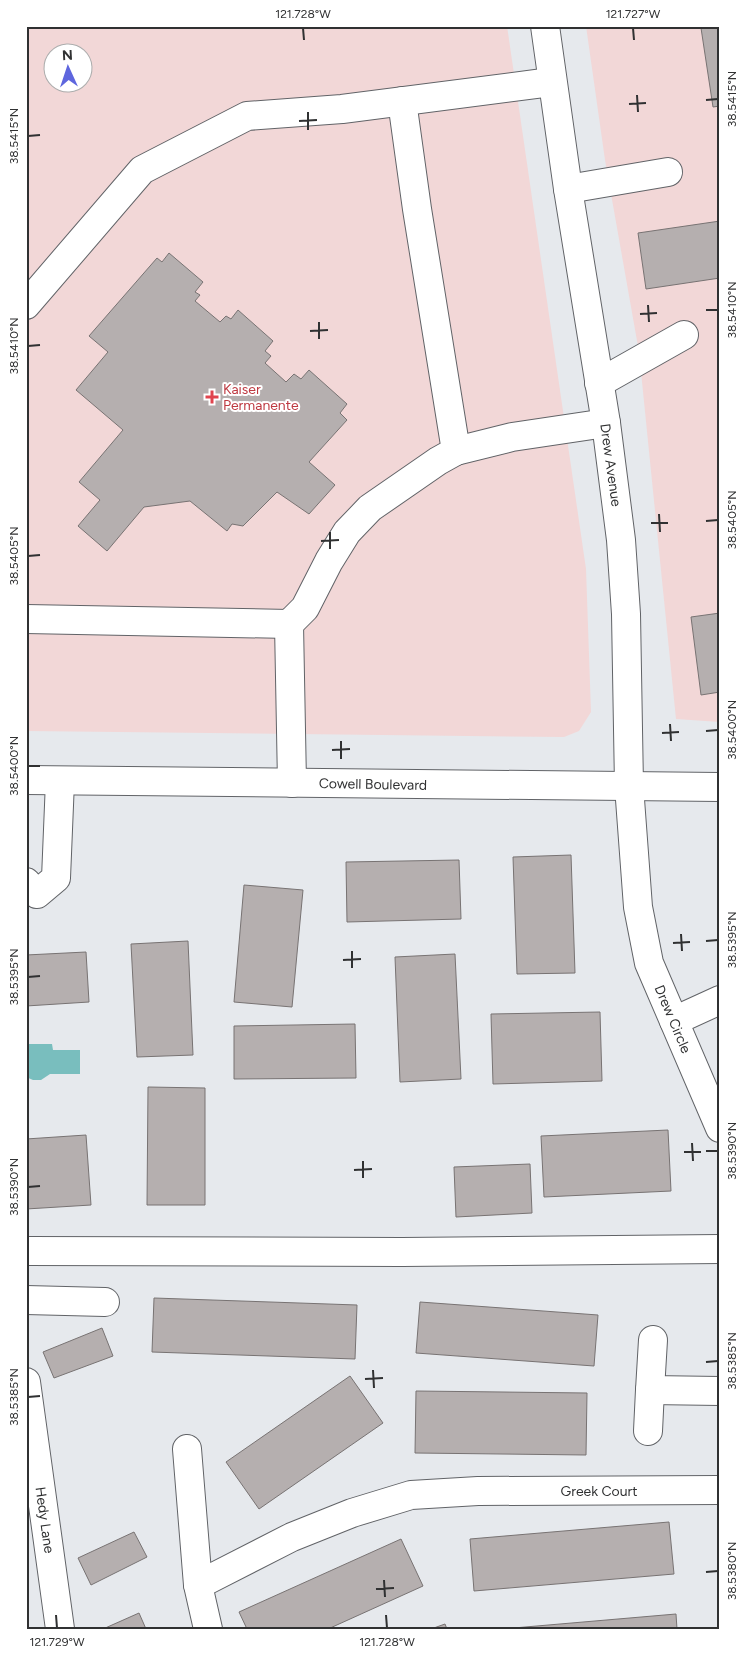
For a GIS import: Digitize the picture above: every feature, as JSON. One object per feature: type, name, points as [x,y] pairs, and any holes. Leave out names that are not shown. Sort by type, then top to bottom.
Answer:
[{"type":"street","name":"Drew Avenue","points":[[544,26],[551,82],[606,423],[621,540],[626,614],[629,786],[638,907]]},
{"type":"street","points":[[26,305],[142,170],[247,116],[342,109],[551,82]]},
{"type":"street","points":[[402,101],[417,209],[456,451]]},
{"type":"street","points":[[568,189],[668,172]]},
{"type":"street","points":[[600,383],[684,335]]},
{"type":"street","points":[[292,783],[290,624],[306,608],[329,560],[347,532],[370,508],[456,451],[512,437],[606,423]]},
{"type":"street","points":[[26,619],[290,624]]},
{"type":"street","name":"Cowell Boulevard","points":[[26,780],[720,787]]},
{"type":"street","points":[[26,882],[37,894],[56,878],[60,781]]},
{"type":"street","name":"Drew Circle","points":[[638,907],[649,963],[720,1128]]},
{"type":"street","points":[[674,1021],[720,1000]]},
{"type":"street","points":[[26,1251],[402,1252],[720,1249]]},
{"type":"street","points":[[26,1300],[105,1302]]},
{"type":"street","points":[[648,1431],[653,1340]]},
{"type":"street","name":"Hedy Lane","points":[[26,1382],[60,1629]]},
{"type":"street","points":[[650,1390],[720,1391]]},
{"type":"street","points":[[187,1449],[198,1585],[208,1629]]},
{"type":"street","name":"Greek Court","points":[[198,1585],[292,1537],[352,1513],[411,1495],[478,1491],[720,1490]]},
{"type":"shaded area","points":[[26,26],[507,26],[586,569],[591,712],[579,731],[564,737],[26,731]]},
{"type":"shaded area","points":[[586,26],[720,26],[720,722],[676,719],[639,352],[605,160]]},
{"type":"water","points":[[26,1044],[52,1044],[53,1050],[80,1050],[80,1074],[50,1074],[41,1080],[33,1080],[26,1077]]},
{"type":"building","points":[[720,26],[720,106],[713,107],[701,28]]},
{"type":"building","points":[[720,221],[720,278],[646,289],[638,233]]},
{"type":"building","name":"Kaiser Permanente","points":[[169,253],[203,282],[195,292],[200,295],[195,301],[220,322],[226,316],[231,319],[238,310],[273,341],[265,351],[271,356],[265,363],[286,382],[294,374],[301,379],[309,370],[347,404],[340,413],[347,420],[309,462],[335,485],[309,514],[277,492],[243,526],[232,524],[227,531],[190,501],[144,507],[107,551],[78,526],[100,500],[79,482],[123,430],[76,390],[108,352],[89,336],[157,258],[162,262]]},
{"type":"building","points":[[720,613],[720,692],[701,695],[691,617]]},
{"type":"building","points":[[571,855],[575,973],[517,974],[513,857]]},
{"type":"building","points":[[459,860],[461,919],[347,922],[346,862]]},
{"type":"building","points":[[244,885],[303,890],[292,1007],[234,1002]]},
{"type":"building","points":[[188,941],[193,1055],[137,1057],[131,944]]},
{"type":"building","points":[[86,952],[89,1002],[26,1006],[26,955]]},
{"type":"building","points":[[455,954],[461,1079],[400,1082],[395,957]]},
{"type":"building","points":[[600,1012],[602,1081],[493,1084],[491,1014]]},
{"type":"building","points":[[355,1024],[356,1078],[234,1079],[234,1026]]},
{"type":"building","points":[[148,1087],[205,1088],[205,1205],[147,1205]]},
{"type":"building","points":[[668,1130],[671,1191],[544,1197],[541,1136]]},
{"type":"building","points":[[86,1135],[91,1205],[26,1209],[26,1139]]},
{"type":"building","points":[[530,1164],[532,1213],[456,1217],[454,1167]]},
{"type":"building","points":[[154,1298],[357,1305],[355,1359],[152,1352]]},
{"type":"building","points":[[420,1302],[598,1315],[594,1366],[416,1353]]},
{"type":"building","points":[[102,1328],[113,1356],[54,1378],[43,1352]]},
{"type":"building","points":[[350,1376],[383,1423],[259,1509],[226,1462]]},
{"type":"building","points":[[416,1391],[587,1393],[586,1455],[415,1453]]},
{"type":"building","points":[[669,1522],[674,1574],[474,1591],[470,1539]]},
{"type":"building","points":[[134,1532],[147,1557],[91,1585],[78,1558]]},
{"type":"building","points":[[401,1539],[423,1586],[328,1629],[247,1629],[239,1612]]},
{"type":"building","points":[[139,1613],[146,1629],[103,1629]]},
{"type":"building","points":[[676,1614],[677,1629],[502,1629]]},
{"type":"building","points":[[445,1624],[447,1629],[431,1629]]},
{"type":"place","name":"Kaiser Permanente","points":[[212,397]]}]
